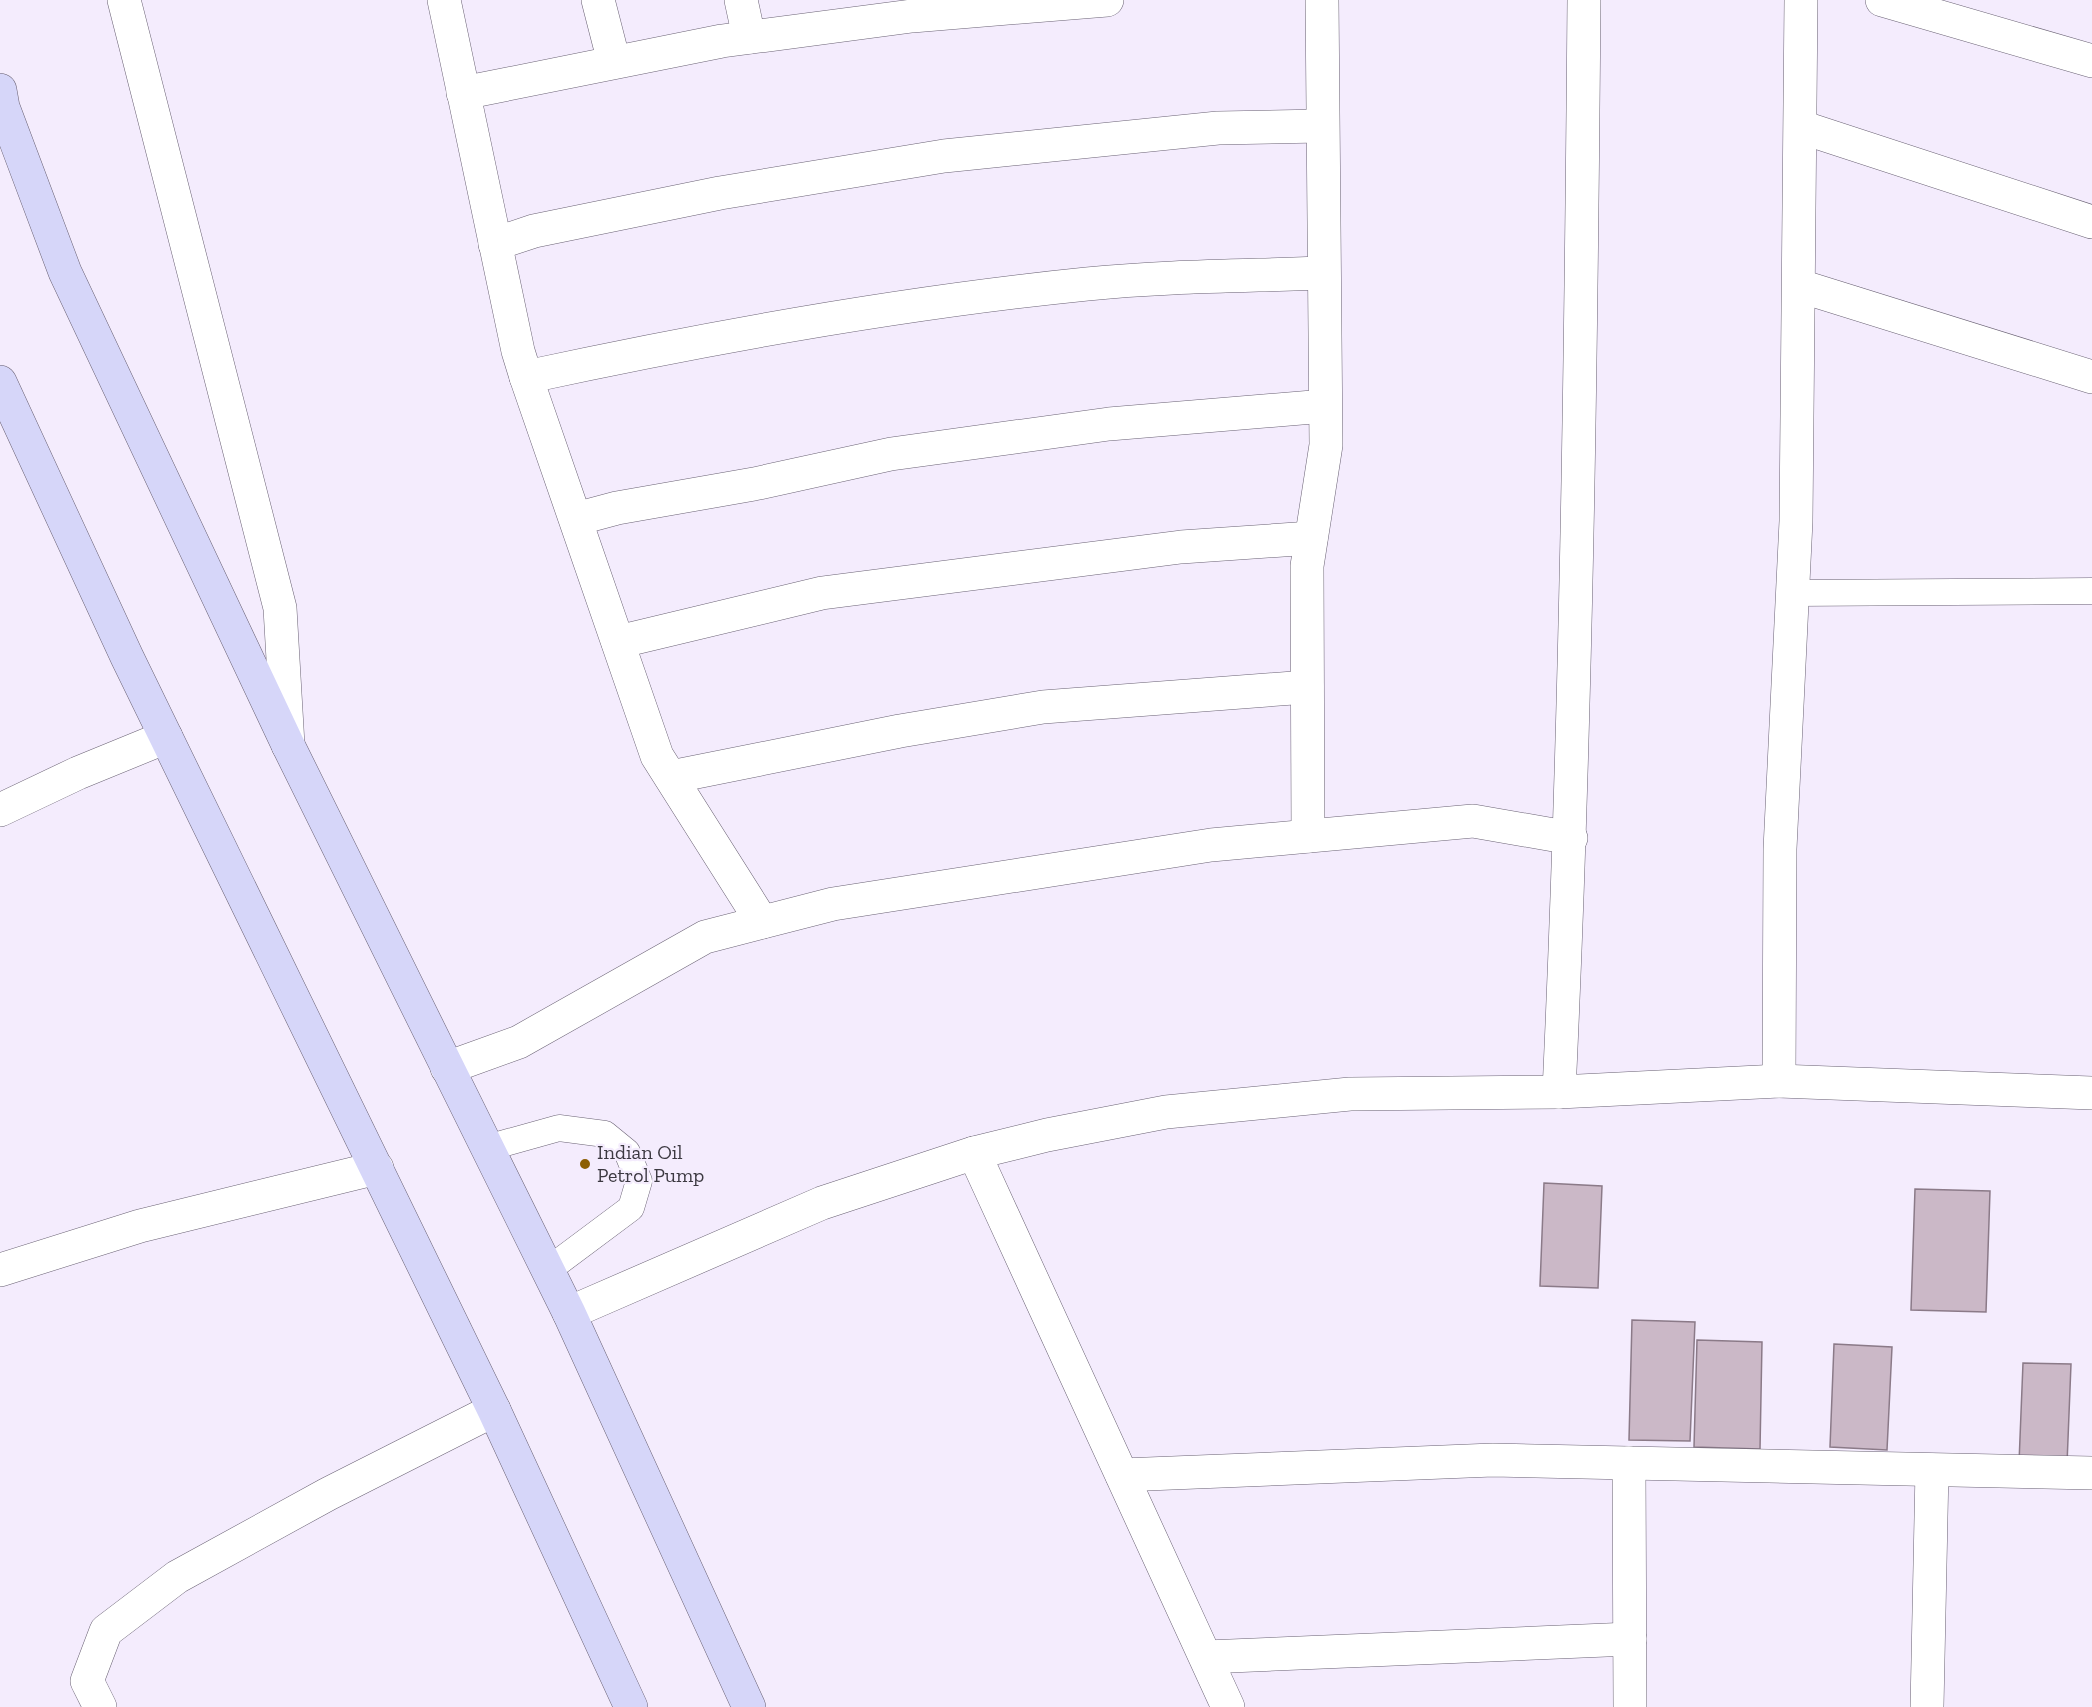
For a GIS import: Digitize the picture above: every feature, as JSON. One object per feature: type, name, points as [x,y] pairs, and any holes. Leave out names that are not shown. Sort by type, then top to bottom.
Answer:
[{"type":"main road","points":[[1,99],[65,272],[288,745],[548,1270],[749,1707]]},
{"type":"main road","points":[[0,382],[166,737],[494,1410],[631,1707]]},
{"type":"street","points":[[124,0],[280,608],[288,745]]},
{"type":"street","points":[[444,0],[518,351],[526,377],[657,756],[762,922]]},
{"type":"street","points":[[598,0],[614,62]]},
{"type":"street","points":[[741,0],[749,37]]},
{"type":"street","points":[[463,93],[614,62],[909,8],[1107,0]]},
{"type":"street","points":[[1308,836],[1307,566],[1326,445],[1321,126],[1322,0]]},
{"type":"street","points":[[1558,1092],[1571,838],[1581,350],[1584,0]]},
{"type":"street","points":[[1779,1081],[1780,849],[1793,593],[1800,286],[1801,0]]},
{"type":"street","points":[[1882,0],[2092,61]]},
{"type":"street","points":[[495,244],[534,231],[720,193],[944,156],[1218,128],[1321,126]]},
{"type":"street","points":[[1801,127],[2092,222]]},
{"type":"street","points":[[526,377],[629,355],[909,306],[1089,284],[1323,273]]},
{"type":"street","points":[[1800,286],[2092,377]]},
{"type":"street","points":[[576,519],[616,508],[754,484],[902,452],[1109,424],[1325,406]]},
{"type":"street","points":[[618,642],[822,593],[1181,547],[1311,538]]},
{"type":"street","points":[[671,777],[900,731],[1043,707],[1307,687]]},
{"type":"street","points":[[0,810],[78,773],[166,737]]},
{"type":"street","points":[[447,1068],[519,1042],[705,937],[833,904],[1211,845],[1473,821],[1571,838]]},
{"type":"street","points":[[568,1313],[822,1203],[974,1153],[1047,1135],[1166,1112],[1350,1094],[1558,1092],[1779,1081],[2092,1093]]},
{"type":"street","points":[[974,1153],[1228,1707]]},
{"type":"street","points":[[0,1270],[140,1226],[377,1168]]},
{"type":"street","points":[[100,1707],[87,1681],[106,1631],[177,1576],[328,1494],[494,1410]]},
{"type":"street","points":[[1122,1475],[1493,1460],[2092,1473]]},
{"type":"street","points":[[1629,1463],[1630,1707]]},
{"type":"street","points":[[1927,1707],[1932,1470]]},
{"type":"street","points":[[1206,1657],[1629,1639]]},
{"type":"lane","points":[[1793,593],[2092,591]]},
{"type":"lane","points":[[487,1148],[559,1128],[605,1134],[627,1152],[639,1181],[631,1208],[548,1270]]},
{"type":"building","points":[[1544,1183],[1602,1186],[1598,1288],[1540,1286]]},
{"type":"building","points":[[1915,1189],[1990,1191],[1986,1312],[1911,1310]]},
{"type":"building","points":[[1632,1320],[1695,1322],[1690,1441],[1629,1440]]},
{"type":"building","points":[[1697,1340],[1762,1342],[1760,1449],[1694,1447]]},
{"type":"building","points":[[1834,1344],[1892,1347],[1887,1450],[1830,1447]]},
{"type":"building","points":[[2023,1363],[2071,1364],[2067,1464],[2019,1463]]},
{"type":"place","name":"Indian Oil Petrol Pump","points":[[585,1164]]}]
